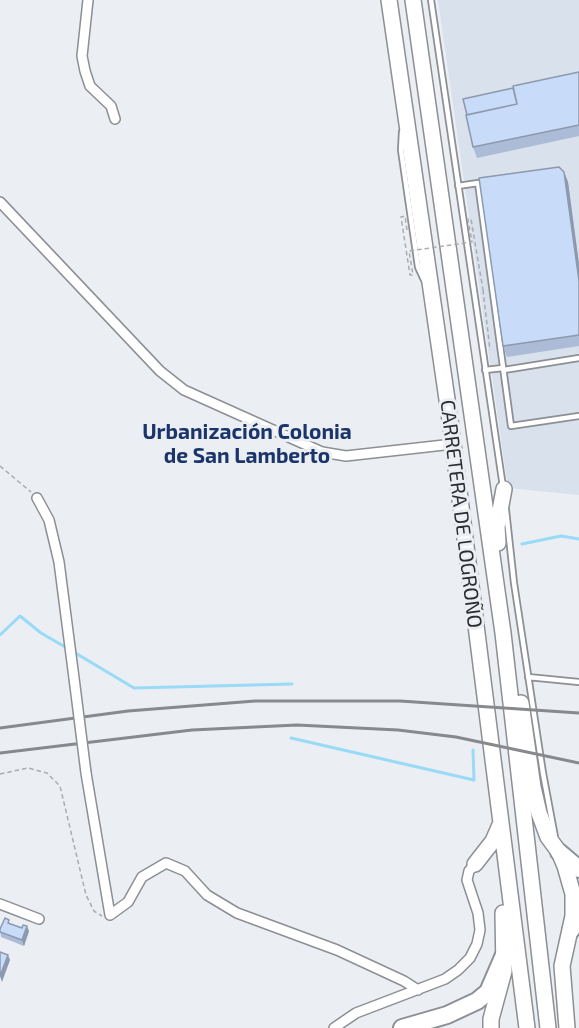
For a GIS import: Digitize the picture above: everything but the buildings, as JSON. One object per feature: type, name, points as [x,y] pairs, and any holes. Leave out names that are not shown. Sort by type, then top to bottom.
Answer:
[{"type":"highway","name":"CARRETERA DE LOGROÑO","points":[[389,0],[453,444],[527,1028]]},
{"type":"highway","name":"CARRETERA DE LOGROÑO","points":[[413,0],[504,640],[548,1028]]},
{"type":"highway","points":[[504,489],[497,527],[504,640],[520,696],[533,787],[548,837],[559,852],[579,869]]},
{"type":"highway","points":[[475,864],[493,841],[501,823]]},
{"type":"highway","points":[[559,852],[570,879],[575,924],[562,966],[567,1028]]},
{"type":"highway","points":[[475,864],[486,864],[507,874],[502,891],[504,955],[501,985],[493,1010],[491,1028]]},
{"type":"highway","points":[[402,1028],[447,1015],[477,1001],[488,992],[504,955]]},
{"type":"street","points":[[88,0],[82,56],[85,71],[90,86],[111,106],[115,119]]},
{"type":"street","points":[[0,202],[159,371],[184,390],[281,436],[322,452],[346,456],[453,444]]},
{"type":"street","points":[[37,498],[49,520],[59,562],[86,773],[110,915],[128,902],[142,877],[166,863],[185,870],[207,895],[237,913],[337,950],[404,981],[418,990]]},
{"type":"street","points":[[334,1028],[362,1011],[418,990],[452,974],[464,964],[474,952],[479,938],[480,922],[467,877],[475,864]]},
{"type":"street","points":[[0,904],[39,918]]},
{"type":"lane","points":[[431,0],[504,489],[514,584],[549,810],[559,852]]},
{"type":"lane","points":[[458,186],[478,183],[512,426],[579,416]]},
{"type":"lane","points":[[485,370],[579,358]]},
{"type":"lane","points":[[528,677],[579,682]]},
{"type":"path","points":[[407,230],[405,216],[401,217],[410,275],[413,275],[409,251],[472,242],[468,219],[471,219],[493,369]]},
{"type":"path","points":[[0,466],[19,480],[37,498]]},
{"type":"path","points":[[0,774],[28,768],[47,773],[60,786],[86,895],[93,911],[102,916],[110,915]]},
{"type":"shaded area","points":[[438,0],[579,0],[579,495],[508,488]]},
{"type":"waterway","points":[[522,544],[561,536],[579,539]]},
{"type":"waterway","points":[[0,635],[20,616],[41,633],[67,648]]},
{"type":"waterway","points":[[72,651],[134,688],[292,684]]},
{"type":"waterway","points":[[291,738],[474,780],[473,750]]},
{"type":"railway","points":[[0,728],[128,711],[255,701],[400,701],[579,713]]},
{"type":"railway","points":[[0,753],[192,730],[297,725],[398,730],[456,737],[579,763]]},
{"type":"district","name":"Urbanización Colonia de San Lamberto","points":[[247,444]]}]
